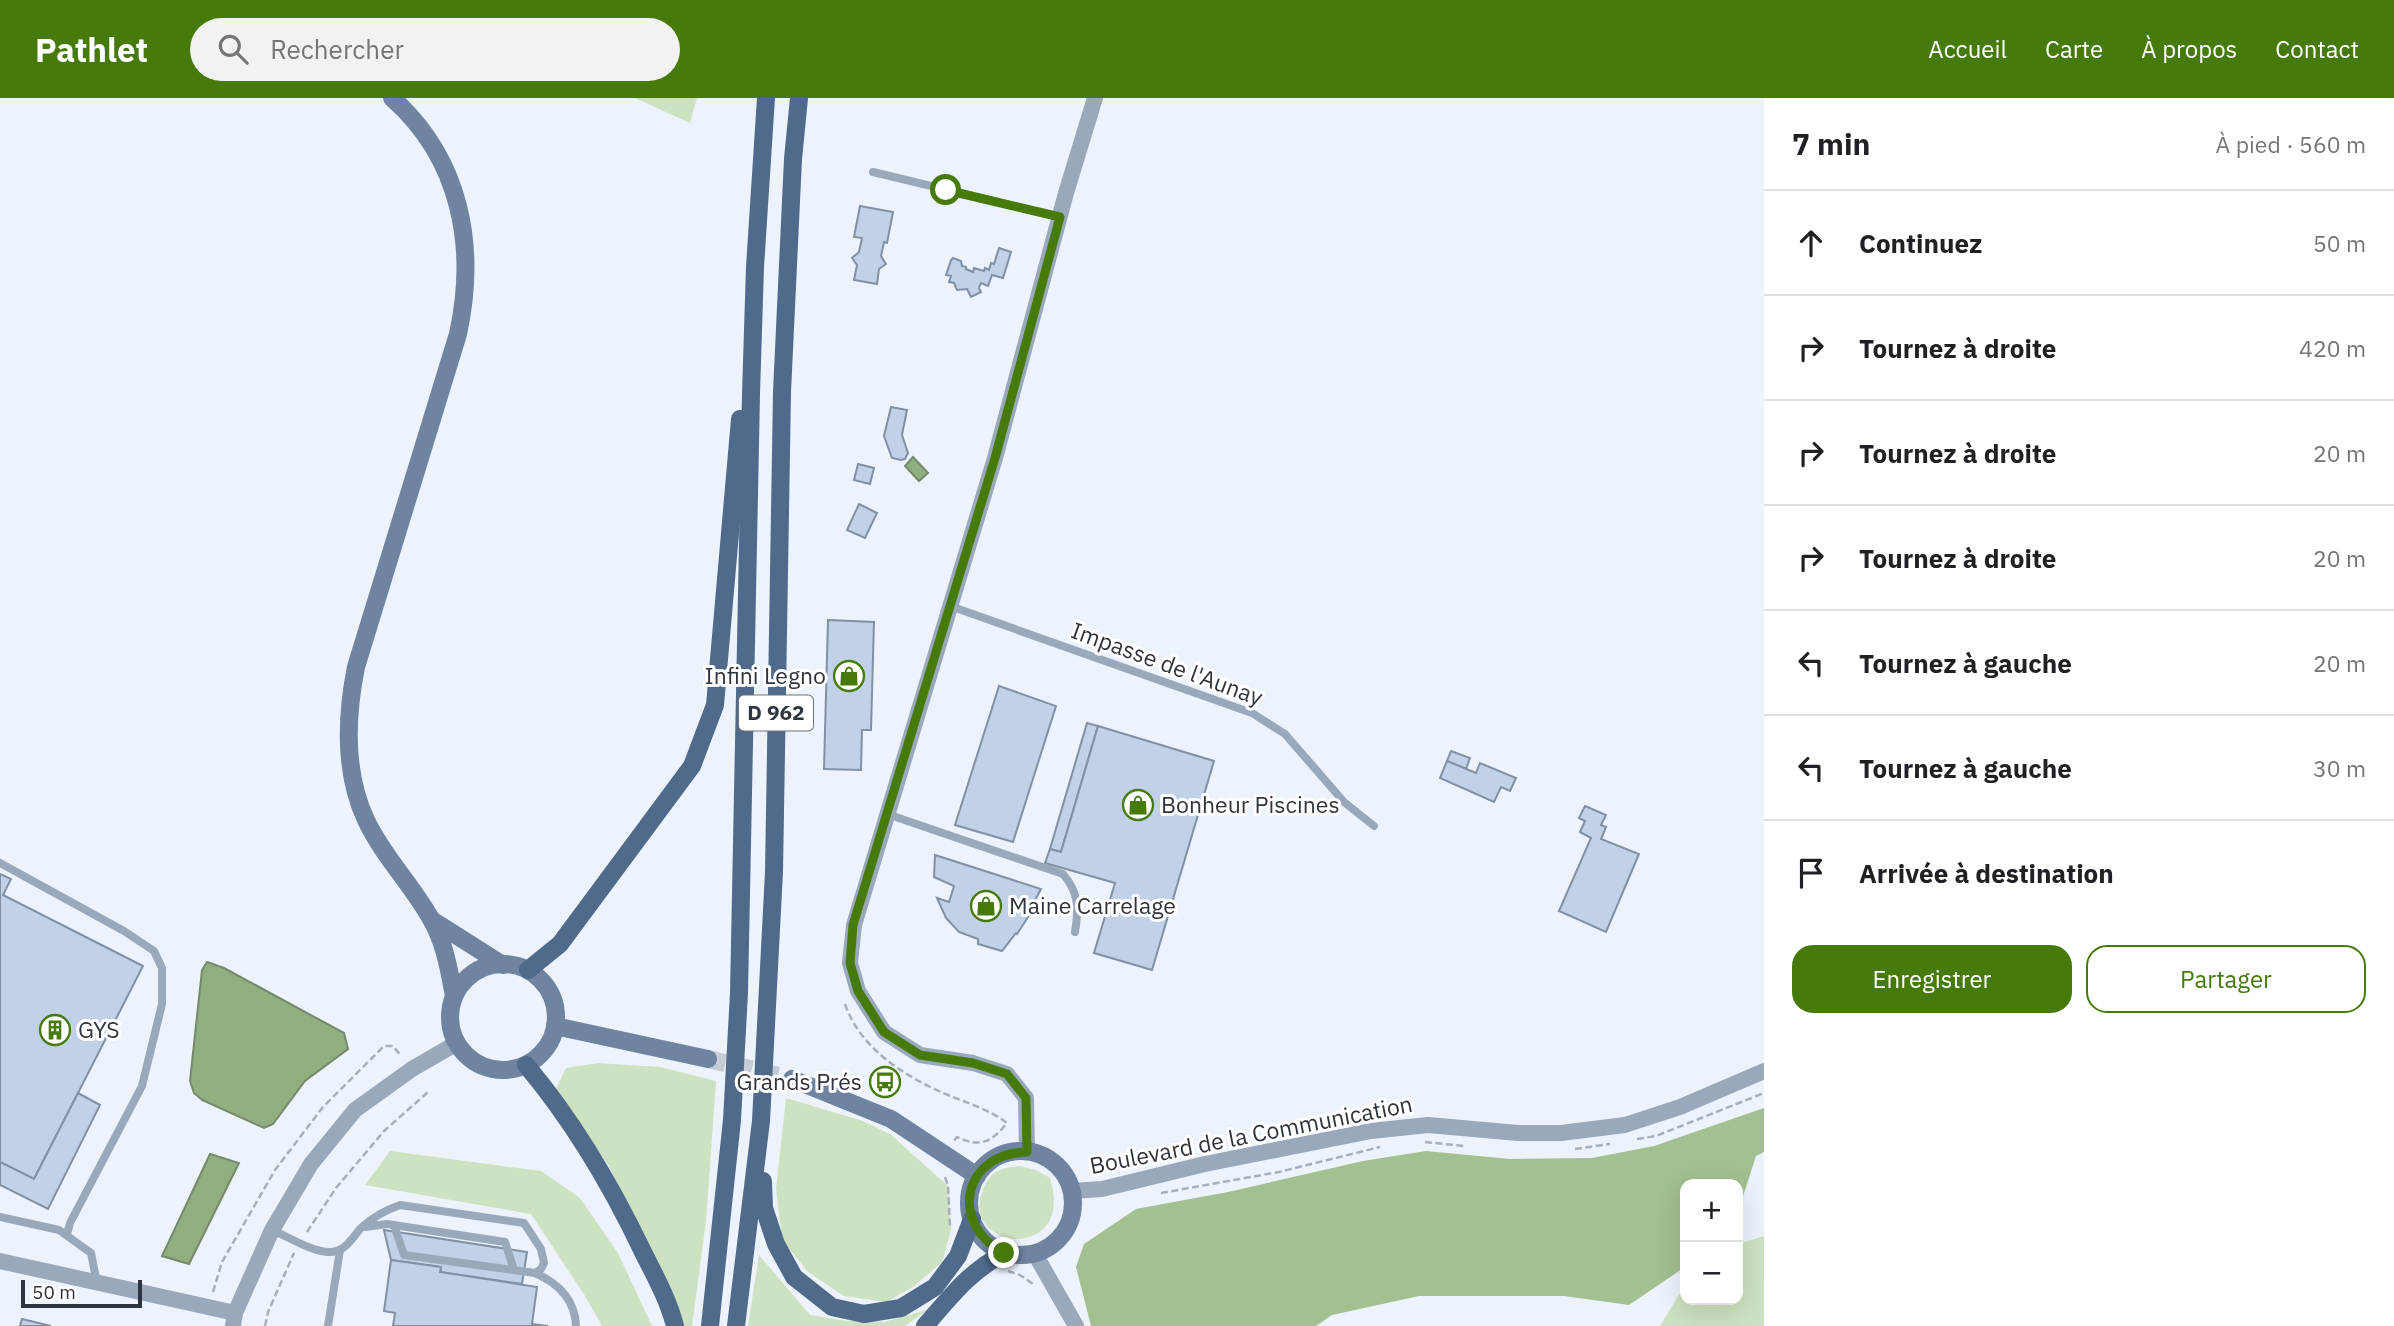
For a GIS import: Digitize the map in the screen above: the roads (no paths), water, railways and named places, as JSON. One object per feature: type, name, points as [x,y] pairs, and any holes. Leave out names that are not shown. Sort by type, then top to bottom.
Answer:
[{"type":"main road","name":"D 962","points":[[710,1326],[732,1120],[738,1006],[751,394],[766,98]]},
{"type":"main road","name":"D 962","points":[[736,1326],[761,1121],[774,872],[782,392],[793,159],[799,98]]},
{"type":"main road","points":[[528,970],[560,944],[692,766],[715,705],[761,158]]},
{"type":"main road","points":[[526,1065],[547,1089],[591,1153],[670,1306],[675,1326]]},
{"type":"main road","points":[[761,1121],[764,1208],[776,1244],[794,1277],[832,1307],[864,1314],[901,1308],[935,1287],[958,1256],[972,1219]]},
{"type":"main road","points":[[925,1326],[963,1281],[982,1265],[1004,1253]]},
{"type":"street","points":[[392,98],[419,126],[438,153],[448,176],[463,229],[467,259],[466,284],[458,334],[356,667],[348,722],[358,801],[367,822],[432,920],[446,956],[454,996]]},
{"type":"street","points":[[1027,1152],[1026,1098],[1007,1074],[973,1063],[920,1055],[884,1032],[858,991],[850,963],[853,925],[995,458],[1095,98]]},
{"type":"street","points":[[432,920],[503,965]]},
{"type":"street","points":[[492,965],[511,965],[528,970],[542,980],[551,994],[556,1010],[550,1042],[540,1055],[526,1065],[495,1069],[480,1065],[467,1056],[457,1044],[451,1028],[450,1012],[454,996],[463,982],[475,972],[492,965]]},
{"type":"street","points":[[555,1026],[708,1059]]},
{"type":"street","points":[[0,1261],[208,1307],[234,1320],[272,1230],[311,1164],[355,1110],[412,1069],[457,1044]]},
{"type":"street","name":"Boulevard de la Communication","points":[[1072,1191],[1102,1189],[1205,1164],[1371,1131],[1428,1125],[1518,1133],[1561,1133],[1625,1125],[1680,1107],[1764,1071]]},
{"type":"street","points":[[792,1079],[891,1119],[977,1176]]},
{"type":"street","points":[[1027,1152],[1056,1164],[1066,1177],[1072,1191],[1070,1223],[1062,1237],[1035,1254],[1004,1253],[990,1245],[979,1234],[969,1204],[971,1190],[977,1176],[987,1164],[999,1156],[1027,1152]]},
{"type":"street","points":[[1035,1254],[1076,1326]]},
{"type":"lane","points":[[873,172],[1060,217]]},
{"type":"lane","name":"Impasse de l'Aunay","points":[[950,606],[1252,713],[1285,734],[1344,802],[1374,826]]},
{"type":"lane","points":[[887,814],[1063,874],[1073,886],[1078,899],[1075,932]]},
{"type":"lane","points":[[0,863],[124,930],[154,951],[162,968],[162,1004],[142,1086],[70,1223],[67,1234]]},
{"type":"lane","points":[[272,1230],[300,1243],[330,1252],[340,1250],[352,1242],[362,1228],[383,1211],[400,1205],[524,1223],[541,1249],[544,1263],[541,1269],[534,1273]]},
{"type":"lane","points":[[0,1217],[67,1234],[90,1253],[97,1283]]},
{"type":"lane","points":[[394,1225],[404,1255],[534,1273],[551,1282],[567,1296],[576,1313],[576,1326]]},
{"type":"lane","points":[[362,1228],[394,1225],[505,1242],[514,1270]]},
{"type":"lane","points":[[328,1326],[340,1250]]},
{"type":"tunnel","points":[[708,1059],[792,1079]]},
{"type":"place","name":"Infini Legno","points":[[849,676]]},
{"type":"place","name":"Bonheur Piscines","points":[[1138,805]]},
{"type":"place","name":"Maine Carrelage","points":[[986,906]]},
{"type":"place","name":"GYS","points":[[55,1030]]},
{"type":"place","name":"Grands Prés","points":[[885,1082]]}]
